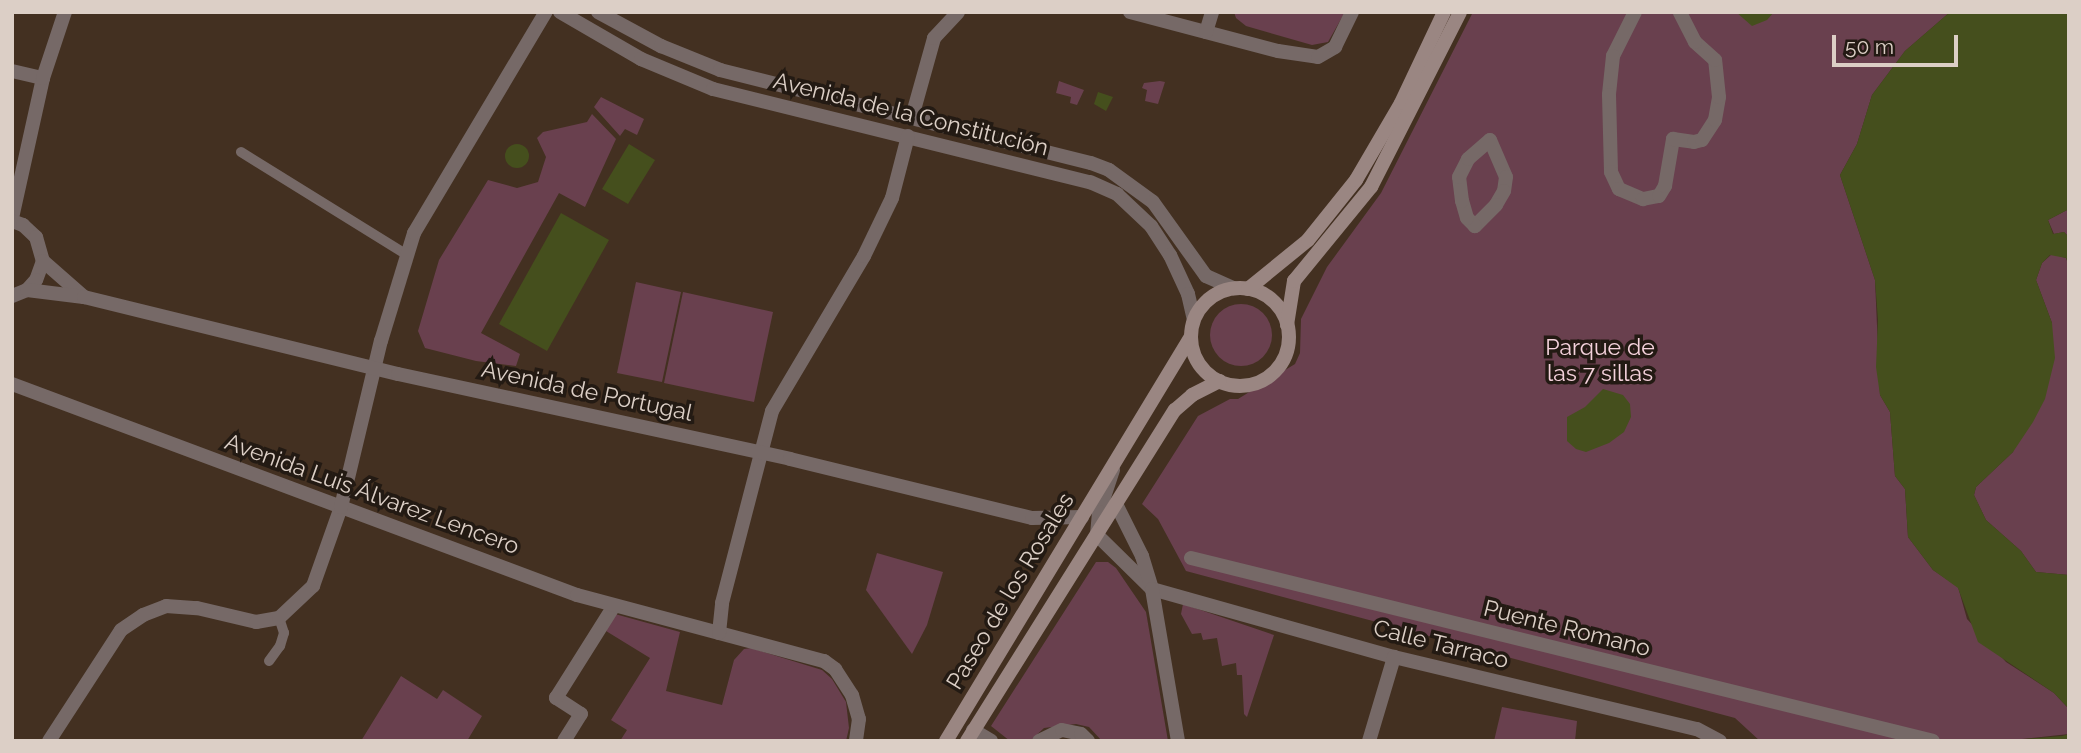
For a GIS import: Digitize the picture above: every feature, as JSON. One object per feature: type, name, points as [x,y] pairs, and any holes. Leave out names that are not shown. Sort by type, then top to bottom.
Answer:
[{"type":"main road","points":[[1444,12],[1401,103],[1356,180],[1308,240],[1241,288],[1206,301],[1194,319],[1191,336],[1199,365],[1220,381],[1246,385],[1261,381],[1275,372],[1285,357],[1289,341],[1287,325],[1290,290],[1294,281],[1371,187],[1460,12]]},
{"type":"main road","points":[[1241,288],[1273,300],[1287,325]]},
{"type":"main road","name":"Paseo de los Rosales","points":[[946,741],[1191,336]]},
{"type":"main road","name":"Paseo de los Rosales","points":[[970,735],[1175,410],[1192,395],[1220,381]]},
{"type":"street","points":[[12,296],[27,289],[36,280],[43,261],[36,236],[13,216],[43,78],[65,12]]},
{"type":"street","points":[[49,741],[121,630],[143,615],[166,606],[197,608],[256,622],[279,618],[313,586],[341,507],[414,233],[430,202],[546,12]]},
{"type":"street","name":"Avenida de la Constitución","points":[[560,12],[641,59],[713,89],[1090,182],[1117,194],[1151,226],[1170,255],[1188,294],[1194,319]]},
{"type":"street","name":"Avenida de la Constitución","points":[[597,12],[661,46],[720,70],[1091,163],[1124,178],[1164,214],[1206,276],[1217,284],[1241,288]]},
{"type":"street","points":[[912,117],[934,38],[958,12]]},
{"type":"street","points":[[1130,12],[1318,57],[1335,47],[1352,12]]},
{"type":"street","points":[[1206,32],[1212,12]]},
{"type":"street","points":[[1635,12],[1613,56],[1609,95],[1611,172],[1619,189],[1643,199],[1659,196],[1665,186],[1673,139],[1694,142],[1702,140],[1715,120],[1718,97],[1715,60],[1695,42],[1680,12]]},
{"type":"street","points":[[12,71],[43,78]]},
{"type":"street","points":[[719,633],[722,603],[777,398],[864,256],[892,198],[908,136]]},
{"type":"street","points":[[1490,140],[1506,177],[1504,191],[1496,205],[1475,226],[1467,218],[1459,190],[1459,177],[1468,159],[1490,140]]},
{"type":"street","name":"Avenida de Portugal","points":[[43,261],[84,297]]},
{"type":"street","name":"Avenida de Portugal","points":[[27,289],[84,297],[376,368],[761,452],[1032,518],[1082,517]]},
{"type":"street","name":"Avenida Luis Álvarez Lencero","points":[[12,384],[614,606],[812,656],[835,669],[845,681],[856,708],[856,741]]},
{"type":"street","name":"Paseo de los Rosales","points":[[1097,535],[1099,512],[1114,466]]},
{"type":"street","points":[[1116,504],[1142,556],[1152,589],[1178,741]]},
{"type":"street","points":[[1097,535],[1152,589]]},
{"type":"street","name":"Puente Romano","points":[[1191,558],[1933,741]]},
{"type":"street","name":"Calle Tarraco","points":[[1152,589],[1394,657],[1679,724],[1720,741]]},
{"type":"street","points":[[564,741],[581,714],[556,698],[614,606]]},
{"type":"street","points":[[1368,741],[1394,657]]},
{"type":"street","points":[[1039,741],[1044,736],[1062,730],[1081,734],[1088,741]]},
{"type":"street","points":[[970,735],[991,741]]},
{"type":"lane","points":[[241,152],[407,255]]},
{"type":"lane","points":[[269,661],[280,646],[284,632],[279,618]]},
{"type":"green space","points":[[1234,12],[1345,12],[1328,42],[1312,45],[1246,26],[1236,18]]},
{"type":"green space","name":"Parque de las 7 sillas","points":[[1473,12],[1950,12],[1905,51],[1872,95],[1857,144],[1840,175],[1875,280],[1880,395],[1890,412],[1895,476],[1905,489],[1908,537],[1933,570],[1958,587],[1967,619],[2006,662],[2054,693],[2069,709],[2069,734],[2003,741],[1760,741],[1735,718],[1186,571],[1158,519],[1142,504],[1198,416],[1230,399],[1238,399],[1295,364],[1300,353],[1301,319],[1327,267],[1381,193]]},
{"type":"green space","points":[[1059,81],[1084,90],[1077,105],[1070,103],[1071,97],[1056,93]]},
{"type":"green space","points":[[1165,82],[1158,104],[1145,101],[1147,90],[1142,88],[1144,83]]},
{"type":"green space","points":[[601,97],[644,119],[637,135],[625,129],[620,136],[594,107]]},
{"type":"green space","points":[[592,114],[616,139],[585,207],[559,193],[481,333],[520,354],[516,366],[476,361],[425,348],[418,331],[439,260],[488,180],[517,188],[538,182],[546,157],[537,138],[543,132],[587,122]]},
{"type":"green space","points":[[2069,209],[2069,237],[2064,232],[2054,234],[2048,220]]},
{"type":"green space","points":[[2052,254],[2066,258],[2069,266],[2069,575],[2036,572],[2021,551],[1986,520],[1974,495],[1976,487],[2013,452],[2052,323],[2036,280],[2042,263]]},
{"type":"green space","points":[[636,282],[681,292],[662,382],[617,373]]},
{"type":"green space","points":[[683,292],[773,312],[754,402],[664,383]]},
{"type":"green space","points":[[1241,304],[1263,313],[1272,335],[1263,357],[1241,366],[1219,357],[1210,335],[1219,313]]},
{"type":"green space","points":[[877,553],[943,572],[927,625],[912,654],[866,590]]},
{"type":"green space","points":[[1096,562],[1108,562],[1116,568],[1146,612],[1168,741],[1102,741],[1089,727],[1076,724],[1044,728],[1030,741],[1010,741],[991,726]]},
{"type":"green space","points":[[1183,604],[1274,635],[1247,717],[1244,714],[1242,675],[1237,675],[1236,663],[1222,666],[1217,638],[1203,640],[1201,633],[1192,634],[1181,614]]},
{"type":"green space","points":[[615,614],[680,632],[666,691],[722,705],[734,660],[744,649],[751,648],[822,670],[832,679],[846,702],[849,728],[846,741],[620,741],[627,730],[611,720],[650,658],[606,631]]},
{"type":"green space","points":[[401,676],[437,699],[443,690],[482,716],[467,741],[361,741]]},
{"type":"green space","points":[[1502,707],[1577,721],[1575,741],[1494,741]]},
{"type":"shaded area","points":[[1736,12],[1774,12],[1767,20],[1752,26]]},
{"type":"shaded area","points":[[1950,12],[2069,12],[2069,209],[2048,220],[2053,234],[2064,232],[2069,237],[2069,266],[2066,258],[2050,255],[2042,263],[2036,280],[2052,323],[2055,358],[2045,399],[2033,422],[2013,452],[1976,487],[1974,495],[1986,520],[2021,551],[2036,572],[2069,575],[2069,709],[2054,693],[1978,642],[1958,588],[1933,570],[1908,537],[1905,489],[1895,476],[1890,412],[1880,395],[1876,367],[1878,320],[1875,280],[1840,175],[1857,144],[1872,95],[1905,51]]},
{"type":"shaded area","points":[[1098,92],[1113,97],[1106,111],[1094,104]]},
{"type":"shaded area","points":[[517,144],[528,151],[529,156],[522,167],[517,168],[506,161],[505,156],[512,145]]},
{"type":"shaded area","points":[[629,144],[655,160],[628,204],[602,189]]},
{"type":"shaded area","points":[[561,213],[609,240],[547,351],[499,324]]},
{"type":"shaded area","points":[[1603,389],[1623,395],[1630,404],[1631,417],[1624,432],[1609,443],[1586,452],[1576,449],[1567,441],[1567,417],[1585,407]]},
{"type":"shaded area","points":[[2069,734],[2069,741],[2003,741],[2062,736]]}]
